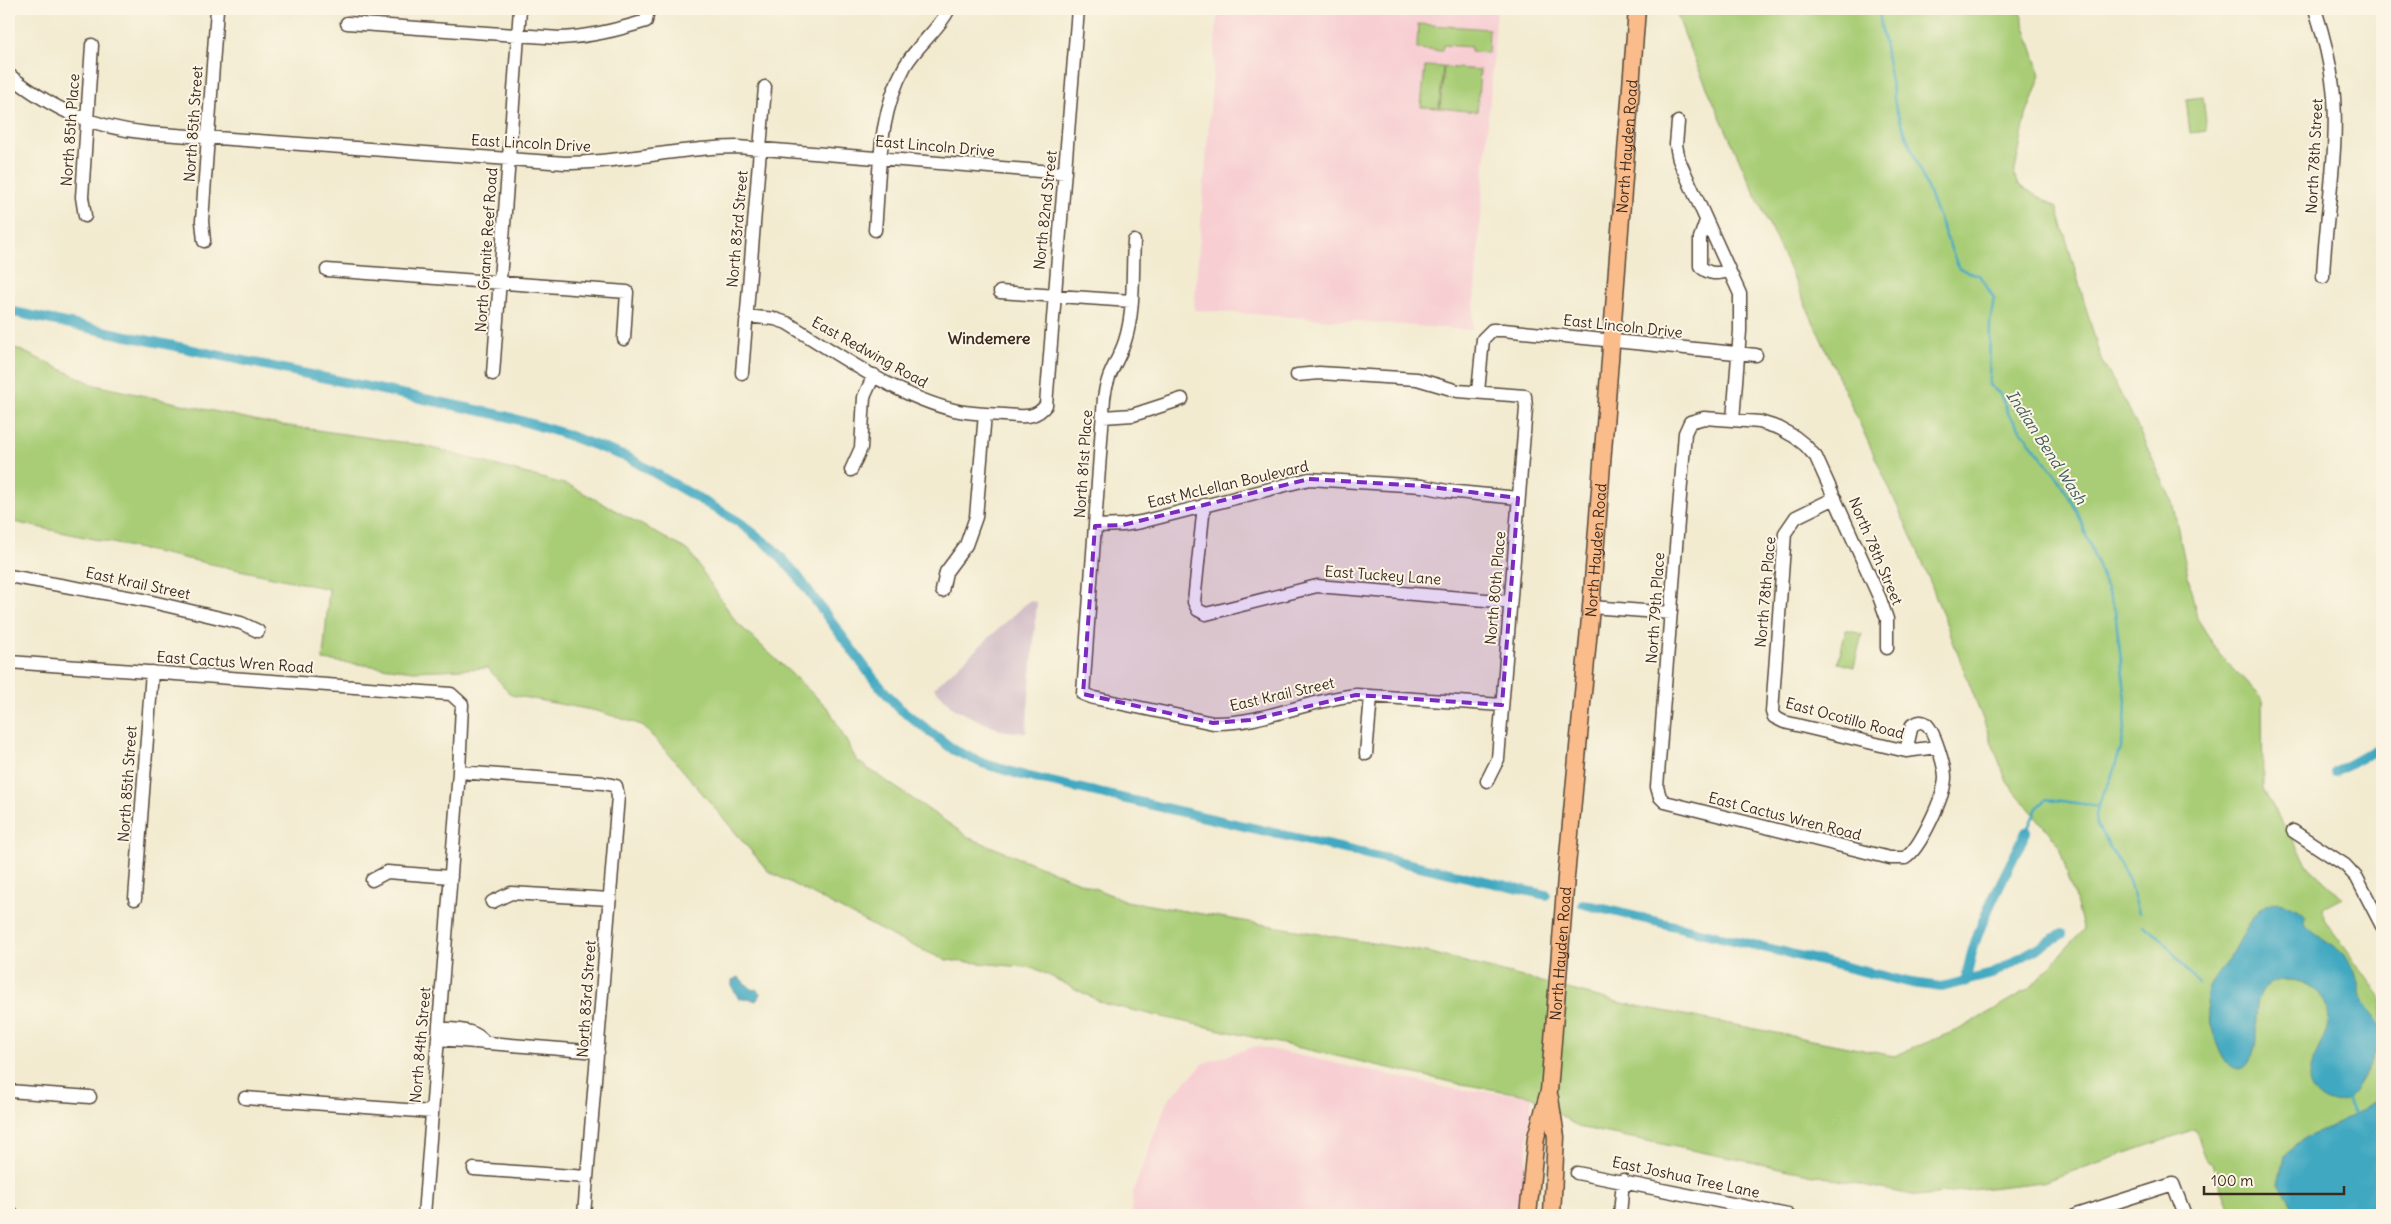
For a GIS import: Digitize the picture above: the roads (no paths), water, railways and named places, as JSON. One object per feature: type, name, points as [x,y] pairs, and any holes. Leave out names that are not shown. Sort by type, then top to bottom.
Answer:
[{"type":"main road","name":"North Hayden Road","points":[[1528,1215],[1536,1137],[1549,1091],[1566,876],[1591,607],[1637,9]]},
{"type":"main road","name":"North Hayden Road","points":[[1549,1091],[1556,1137],[1552,1215]]},
{"type":"street","name":"North 85th Street","points":[[204,242],[202,221],[217,9]]},
{"type":"street","name":"North Granite Reef Road","points":[[493,374],[520,9]]},
{"type":"street","points":[[875,230],[885,118],[896,83],[917,48],[936,29],[949,9]]},
{"type":"street","name":"North 82nd Street","points":[[1039,414],[1046,405],[1053,296],[1078,9]]},
{"type":"street","name":"North 78th Street","points":[[2315,9],[2326,51],[2333,95],[2334,129],[2323,277]]},
{"type":"street","points":[[347,23],[580,38],[602,34],[647,15]]},
{"type":"street","name":"North 85th Place","points":[[85,216],[82,198],[92,45]]},
{"type":"street","name":"East Lincoln Drive","points":[[9,75],[53,106],[87,122],[131,131],[509,159],[590,163],[689,149],[717,147],[760,148],[1064,173]]},
{"type":"street","name":"North 83rd Street","points":[[742,374],[765,87]]},
{"type":"street","points":[[1678,122],[1676,153],[1736,284],[1741,305],[1734,420]]},
{"type":"street","points":[[1706,221],[1700,238],[1700,266],[1706,272],[1717,274],[1729,271]]},
{"type":"street","name":"North 81st Place","points":[[1083,694],[1106,380],[1124,341],[1131,302],[1134,241]]},
{"type":"street","points":[[327,270],[627,292],[624,339]]},
{"type":"street","points":[[1000,292],[1131,302]]},
{"type":"street","name":"East Redwing Road","points":[[746,316],[775,319],[787,324],[874,375],[926,401],[955,410],[985,414],[1029,416],[1039,414]]},
{"type":"street","name":"East Lincoln Drive","points":[[1478,392],[1482,339],[1492,330],[1756,355]]},
{"type":"street","points":[[1297,375],[1319,373],[1417,379],[1451,390],[1478,392]]},
{"type":"street","points":[[851,470],[860,448],[864,397],[874,375]]},
{"type":"street","name":"North 80th Place","points":[[1478,392],[1525,396],[1526,408],[1498,759],[1487,781]]},
{"type":"street","points":[[1103,417],[1133,415],[1182,399]]},
{"type":"street","points":[[942,591],[946,572],[966,544],[976,517],[985,414]]},
{"type":"street","name":"North 78th Street","points":[[1690,422],[1704,418],[1760,422],[1779,428],[1795,437],[1816,457],[1880,600],[1887,620],[1887,648]]},
{"type":"street","name":"North 79th Place","points":[[1660,797],[1657,787],[1685,433],[1690,422]]},
{"type":"street","name":"East McLellan Boulevard","points":[[1095,526],[1141,522],[1309,479],[1422,486],[1447,492],[1518,498]]},
{"type":"street","name":"North 78th Place","points":[[1774,716],[1771,704],[1785,533],[1796,517],[1835,498]]},
{"type":"street","name":"East Tuckey Lane","points":[[1204,505],[1194,602],[1198,610],[1206,614],[1317,586],[1510,602]]},
{"type":"street","name":"East Krail Street","points":[[9,576],[144,600],[241,622],[258,631]]},
{"type":"street","points":[[1591,607],[1671,613]]},
{"type":"street","name":"East Cactus Wren Road","points":[[9,662],[451,694],[458,698],[462,704],[459,772]]},
{"type":"street","name":"North 85th Street","points":[[135,899],[152,672]]},
{"type":"street","name":"East Krail Street","points":[[1083,694],[1094,698],[1213,723],[1232,723],[1250,720],[1339,697],[1370,696],[1502,705]]},
{"type":"street","points":[[1366,754],[1370,696]]},
{"type":"street","name":"East Ocotillo Road","points":[[1774,716],[1784,722],[1906,751],[1937,748]]},
{"type":"street","points":[[1906,751],[1912,725],[1919,722],[1929,726],[1937,748]]},
{"type":"street","name":"East Cactus Wren Road","points":[[1660,797],[1664,802],[1690,809],[1890,858],[1905,858],[1915,849],[1943,789],[1945,778],[1937,748]]},
{"type":"street","points":[[372,880],[387,872],[451,877],[459,772]]},
{"type":"street","name":"North 83rd Street","points":[[459,772],[603,782],[616,786],[618,796],[584,1215]]},
{"type":"street","points":[[2293,831],[2346,864],[2382,924]]},
{"type":"street","name":"North 84th Street","points":[[424,1215],[451,877]]},
{"type":"street","points":[[492,902],[511,892],[610,899]]},
{"type":"street","points":[[438,1034],[485,1043],[598,1052]]},
{"type":"street","points":[[9,1091],[90,1097]]},
{"type":"street","points":[[246,1098],[432,1112]]},
{"type":"street","points":[[474,1169],[587,1177]]},
{"type":"street","name":"East Joshua Tree Lane","points":[[1577,1173],[1623,1180],[1788,1215]]},
{"type":"street","points":[[1620,1215],[1623,1180]]},
{"type":"street","points":[[2076,1215],[2173,1184],[2185,1215]]},
{"type":"water","points":[[2278,902],[2289,905],[2305,916],[2304,923],[2308,928],[2335,947],[2350,962],[2355,972],[2363,1001],[2379,1026],[2380,1041],[2365,1074],[2348,1098],[2340,1102],[2332,1103],[2323,1100],[2314,1092],[2309,1082],[2310,1070],[2327,1030],[2328,1016],[2325,1002],[2310,986],[2293,980],[2285,980],[2274,982],[2261,993],[2256,1011],[2254,1051],[2248,1063],[2240,1070],[2229,1066],[2225,1061],[2213,1032],[2207,1002],[2208,990],[2212,980],[2232,954],[2253,917],[2269,904]]},
{"type":"water","points":[[738,977],[753,990],[756,989],[761,994],[756,1001],[748,998],[739,999],[732,987],[732,980]]},
{"type":"water","points":[[2382,1096],[2382,1215],[2304,1215],[2293,1208],[2279,1184],[2285,1155],[2308,1136],[2341,1122]]},
{"type":"waterway","name":"Indian Bend Wash","points":[[1877,9],[1896,110],[1959,269],[1979,275],[1994,298],[1990,322],[1989,385],[2000,394],[2009,415],[2058,478],[2077,511],[2115,611],[2126,700],[2125,721],[2122,744],[2112,776],[2098,806],[2096,815],[2097,825],[2128,878],[2139,913]]},
{"type":"waterway","points":[[9,311],[505,416],[562,433],[629,458],[739,522],[773,549],[796,574],[872,677],[899,708],[954,750],[982,763],[1025,776],[1546,895]]},
{"type":"waterway","points":[[2336,772],[2382,746]]},
{"type":"waterway","points":[[2026,832],[2037,808],[2047,799],[2098,806]]},
{"type":"waterway","points":[[1966,982],[1969,963],[1982,924],[2026,832]]},
{"type":"waterway","points":[[1583,904],[1912,983],[1942,987],[1992,974],[2062,934]]},
{"type":"waterway","name":"Indian Bend Wash","points":[[2143,925],[2161,938],[2198,984]]},
{"type":"waterway","name":"Indian Bend Wash","points":[[2345,1097],[2356,1116]]},
{"type":"district","name":"Windemere","points":[[989,338]]}]
